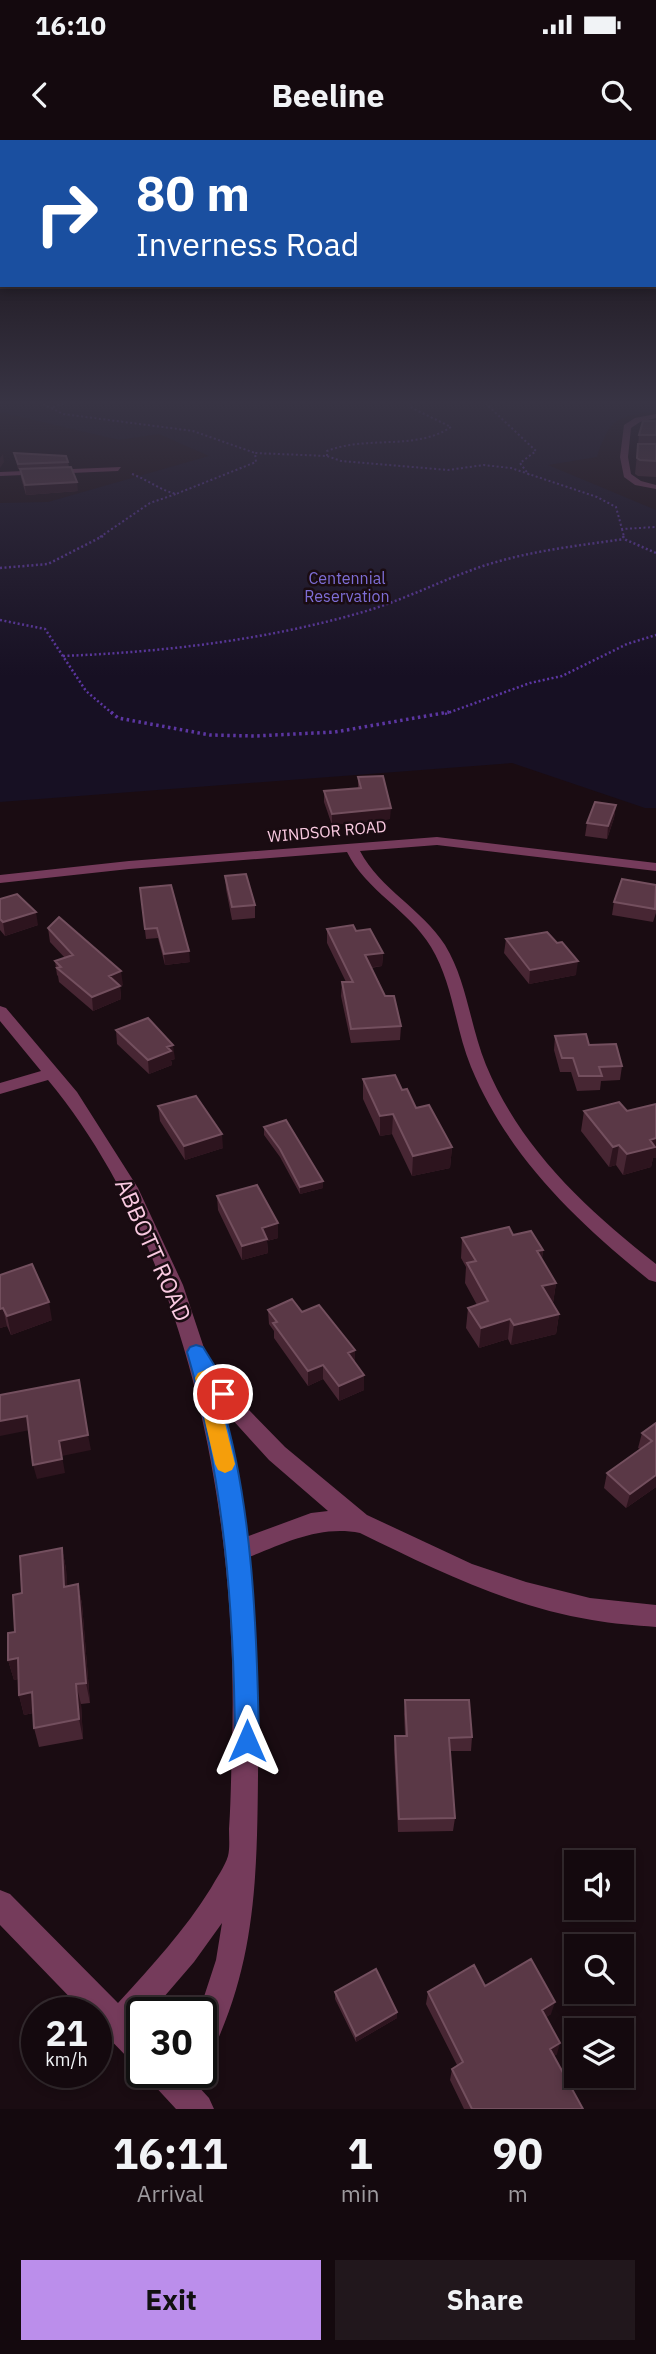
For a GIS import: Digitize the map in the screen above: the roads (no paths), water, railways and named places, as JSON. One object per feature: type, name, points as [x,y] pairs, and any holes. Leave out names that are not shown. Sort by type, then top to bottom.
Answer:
[{"type":"street","name":"WINDSOR ROAD","points":[[0,878],[351,847],[453,842],[656,867]]},
{"type":"street","points":[[351,847],[362,867],[417,921],[439,949],[479,1068],[502,1116],[524,1151],[571,1202],[654,1272]]},
{"type":"street","name":"ABBOTT ROAD","points":[[0,1011],[53,1073],[95,1133],[148,1228],[178,1298],[222,1444],[238,1551],[247,1700],[242,1858],[233,1954],[217,2008]]},
{"type":"street","points":[[0,1089],[53,1073]]},
{"type":"street","points":[[196,1352],[223,1394],[259,1434],[316,1489],[363,1524],[464,1572],[494,1583],[590,1609],[656,1616]]},
{"type":"street","points":[[238,1551],[312,1523],[345,1520],[363,1524]]},
{"type":"street","name":"ABBOTT ROAD","points":[[118,2026],[194,1940],[212,1915],[242,1858]]},
{"type":"street","points":[[0,1904],[126,2034]]},
{"type":"street","points":[[181,2088],[198,2109]]},
{"type":"park label","name":"Centennial Reservation","points":[[347,587]]}]
